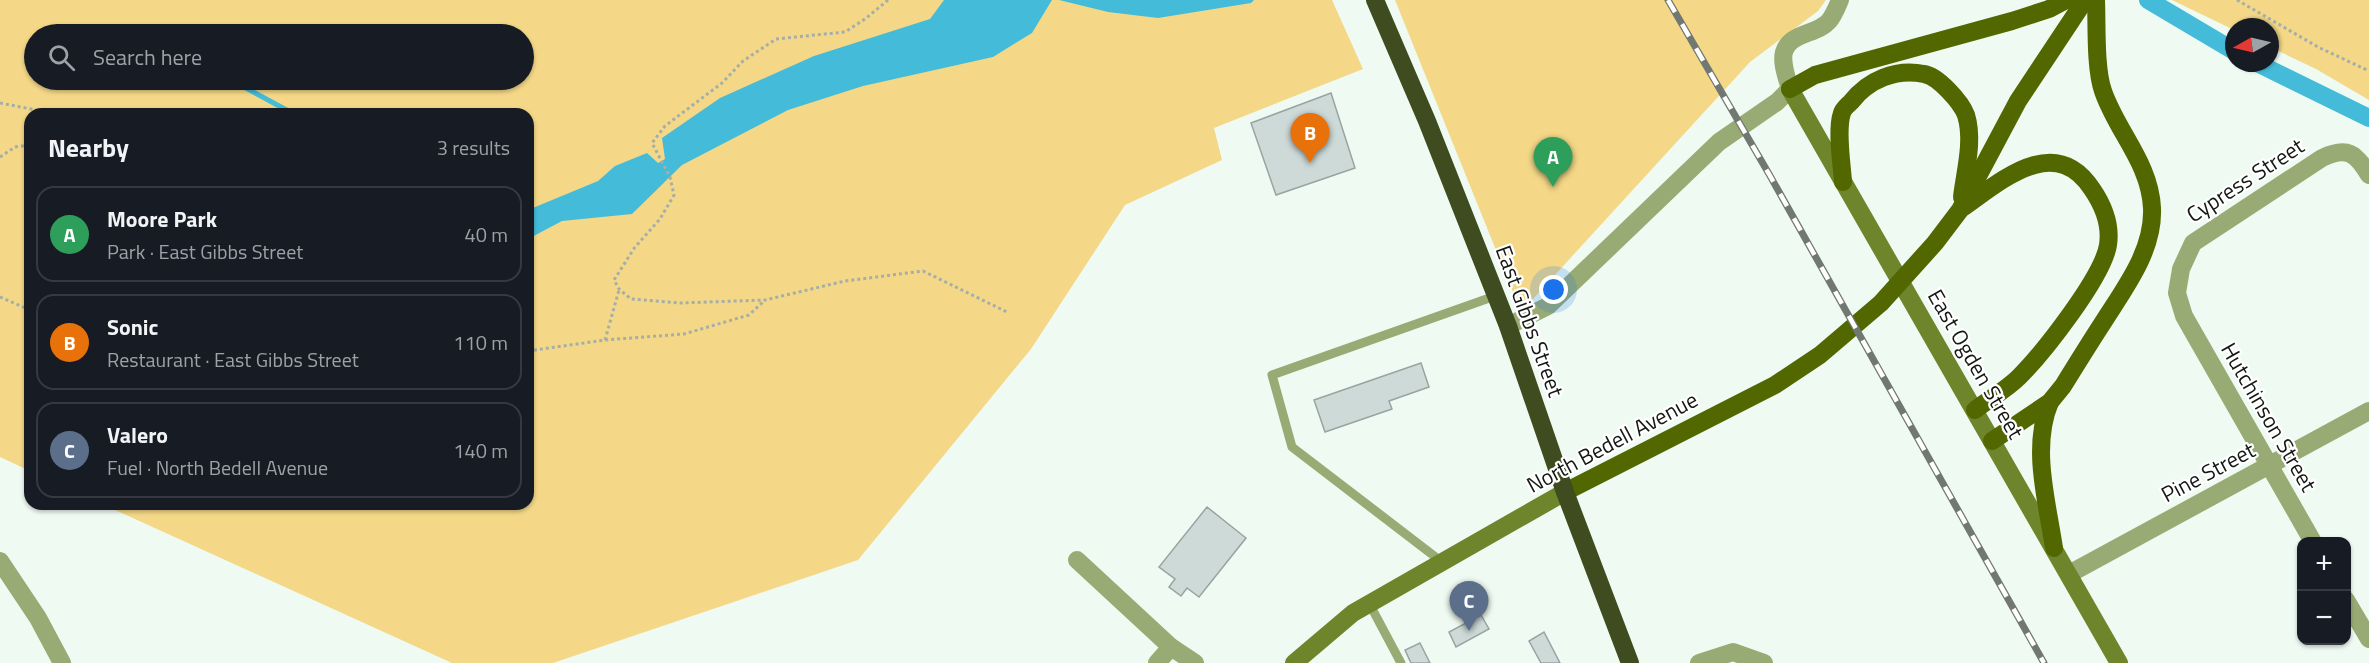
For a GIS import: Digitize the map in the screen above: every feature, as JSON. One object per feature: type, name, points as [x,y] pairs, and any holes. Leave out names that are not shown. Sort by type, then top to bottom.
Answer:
[{"type":"highway","name":"East Gibbs Street","points":[[1375,0],[1431,130],[1508,326],[1566,492],[1630,663]]},
{"type":"main road","points":[[1790,89],[1815,75],[2023,18],[2066,0]]},
{"type":"main road","points":[[1960,210],[2018,101],[2085,0]]},
{"type":"main road","points":[[2054,548],[2041,453],[2043,419],[2050,402],[2077,364],[2140,261],[2149,233],[2152,209],[2149,186],[2143,168],[2119,128],[2102,88],[2098,68],[2096,0]]},
{"type":"main road","points":[[1844,182],[1839,144],[1842,113],[1856,95],[1875,80],[1898,74],[1926,74],[1949,90],[1965,113],[1970,135],[1960,210]]},
{"type":"main road","name":"East Ogden Street","points":[[1790,89],[2119,663]]},
{"type":"main road","points":[[1960,210],[2014,171],[2041,163],[2069,165],[2087,182],[2101,202],[2108,226],[2108,246],[2095,278],[2050,342],[2018,378],[1975,410]]},
{"type":"main road","name":"North Bedell Avenue","points":[[1294,663],[1353,613],[1369,603],[1566,492],[1775,385],[1820,355],[1881,303],[1935,243],[1960,210]]},
{"type":"main road","points":[[1992,441],[2050,402]]},
{"type":"street","points":[[1508,326],[1548,306],[1719,142],[1777,102],[1790,89],[1784,64],[1784,51],[1793,38],[1828,22],[1840,0]]},
{"type":"street","name":"Cypress Street","points":[[2184,316],[2177,293],[2181,269],[2193,243],[2322,158],[2336,152],[2349,153],[2365,168]]},
{"type":"street","name":"Hutchinson Street","points":[[2184,316],[2310,537]]},
{"type":"street","name":"Pine Street","points":[[2069,574],[2369,411]]},
{"type":"street","points":[[1077,560],[1171,646],[1195,663]]},
{"type":"street","points":[[0,561],[38,618],[62,663]]},
{"type":"street","points":[[2351,608],[2369,639]]},
{"type":"street","points":[[1157,663],[1171,646]]},
{"type":"street","points":[[1699,663],[1733,652],[1763,662]]},
{"type":"lane","points":[[1442,562],[1292,447],[1272,375],[1495,296]]},
{"type":"lane","points":[[1369,603],[1401,663]]},
{"type":"path","points":[[888,0],[845,32],[776,39],[743,61],[722,83],[665,126],[652,143],[670,177],[674,195],[660,219],[635,247],[614,280],[619,289],[631,299],[680,303],[765,300],[845,281],[923,271],[1009,313]]},
{"type":"path","points":[[2237,0],[2318,47],[2369,70]]},
{"type":"path","points":[[0,103],[26,108]]},
{"type":"path","points":[[0,157],[15,147],[24,145]]},
{"type":"path","points":[[606,340],[619,289]]},
{"type":"path","points":[[0,297],[24,307]]},
{"type":"path","points":[[534,350],[606,340],[684,334],[749,315],[765,300]]},
{"type":"shaded area","points":[[0,0],[1332,0],[1363,69],[1214,128],[1222,160],[1125,205],[1031,349],[858,560],[553,663],[452,663],[115,510],[534,510],[534,108],[24,108],[24,468],[0,457]]},
{"type":"shaded area","points":[[1395,0],[1826,0],[1818,11],[1750,62],[1521,312]]},
{"type":"shaded area","points":[[2172,0],[2369,0],[2369,100],[2316,69],[2279,51],[2279,18],[2225,18],[2225,26]]},
{"type":"water","points":[[944,0],[1052,0],[1032,33],[993,57],[863,86],[788,110],[682,165],[632,214],[562,221],[534,236],[534,208],[598,181],[615,166],[647,153],[658,163],[665,159],[662,138],[720,98],[814,56],[930,19]]},
{"type":"water","points":[[1059,0],[1254,0],[1251,3],[1158,18],[1108,12]]},
{"type":"building","points":[[1331,93],[1355,168],[1276,195],[1251,123]]},
{"type":"building","points":[[1421,363],[1429,387],[1389,401],[1392,409],[1325,432],[1314,400]]},
{"type":"building","points":[[1207,507],[1246,538],[1199,597],[1187,588],[1181,596],[1169,587],[1175,579],[1159,567]]},
{"type":"building","points":[[1481,615],[1489,629],[1456,647],[1449,632]]},
{"type":"building","points":[[1544,632],[1560,663],[1541,663],[1529,641]]},
{"type":"building","points":[[1420,643],[1430,663],[1411,663],[1405,650]]},
{"type":"waterway","points":[[2148,0],[2225,46]]},
{"type":"waterway","points":[[2275,72],[2369,118]]},
{"type":"waterway","points":[[250,90],[283,108]]},
{"type":"railway","points":[[1668,0],[1769,174],[2044,663]]},
{"type":"place","name":"Sonic","points":[[1310,163]]},
{"type":"place","name":"Moore Park","points":[[1553,187]]},
{"type":"place","name":"Valero","points":[[1469,631]]}]
